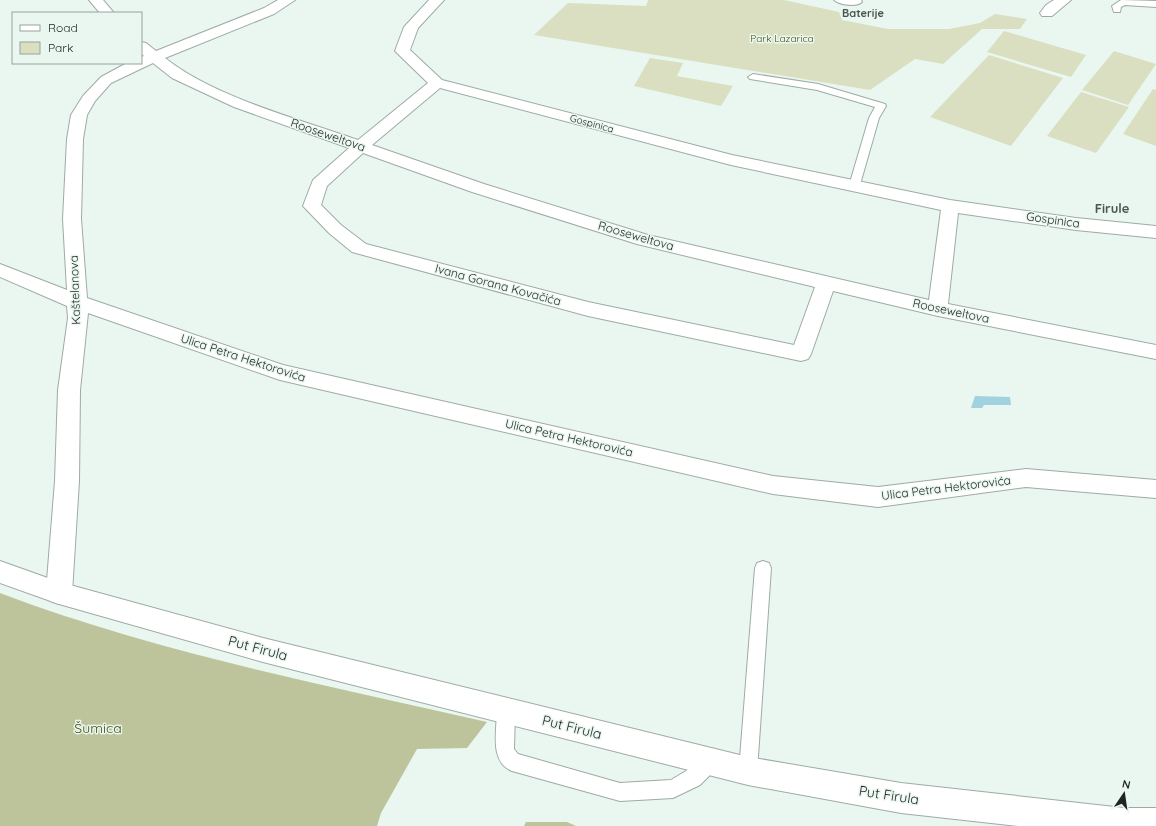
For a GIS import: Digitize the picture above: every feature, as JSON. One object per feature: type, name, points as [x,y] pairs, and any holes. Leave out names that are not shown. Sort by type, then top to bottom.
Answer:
[{"type":"street","points":[[96,0],[106,12]]},
{"type":"street","name":"Kaštelanova","points":[[145,61],[269,11],[288,0]]},
{"type":"street","name":"Gospinica","points":[[437,0],[411,27],[402,51],[437,83],[731,160],[950,206],[1076,224],[1156,232]]},
{"type":"street","points":[[1047,13],[1051,8],[1064,0]]},
{"type":"street","name":"Rooseweltova","points":[[142,50],[145,61],[240,104],[478,188],[644,240],[938,309],[1156,352]]},
{"type":"street","name":"Kaštelanova","points":[[59,593],[68,481],[69,390],[78,318],[72,219],[75,139],[79,115],[89,99],[106,80],[139,64]]},
{"type":"street","name":"Ivana Gorana Kovačića","points":[[437,83],[360,147],[319,184],[312,206],[335,229],[359,248],[588,309],[800,354],[826,283]]},
{"type":"street","points":[[938,309],[950,206]]},
{"type":"street","name":"Ulica Petra Hektorovića","points":[[0,270],[76,302],[280,372],[773,485],[878,497],[1026,478],[1156,489]]},
{"type":"street","name":"Put Firula","points":[[0,572],[59,593],[263,650],[748,771],[901,798],[1124,823],[1156,823]]},
{"type":"lane","points":[[838,0],[858,2]]},
{"type":"lane","points":[[1117,10],[1116,6],[1124,2],[1156,4]]},
{"type":"lane","points":[[753,77],[818,87],[881,106],[874,118],[855,186]]},
{"type":"lane","points":[[748,771],[763,568]]},
{"type":"lane","points":[[506,710],[505,752],[512,762],[620,792],[673,789],[693,778],[711,762]]},
{"type":"green space","name":"Park Lazarica","points":[[648,0],[784,0],[839,12],[842,20],[888,29],[949,29],[980,23],[995,14],[1027,19],[1020,29],[982,29],[943,64],[915,59],[870,90],[534,35],[568,3],[646,6]]},
{"type":"green space","points":[[1004,31],[1086,55],[1071,77],[987,52]]},
{"type":"green space","points":[[1114,51],[1156,64],[1128,105],[1082,90]]},
{"type":"green space","points":[[989,55],[1063,78],[1011,146],[930,117]]},
{"type":"green space","points":[[650,58],[683,63],[677,76],[733,86],[721,106],[634,86]]},
{"type":"green space","points":[[1153,89],[1156,90],[1156,146],[1123,134]]},
{"type":"green space","points":[[1081,92],[1129,107],[1096,153],[1047,136]]},
{"type":"green space","name":"Šumica","points":[[0,593],[59,614],[179,650],[241,666],[487,722],[467,748],[417,749],[381,813],[377,826],[0,826]]},
{"type":"green space","points":[[526,822],[567,822],[576,826],[524,826]]},
{"type":"water","points":[[975,396],[1010,397],[1011,405],[984,405],[982,408],[971,408]]},
{"type":"district","name":"Baterije","points":[[863,13]]},
{"type":"district","name":"Firule","points":[[1112,208]]}]
